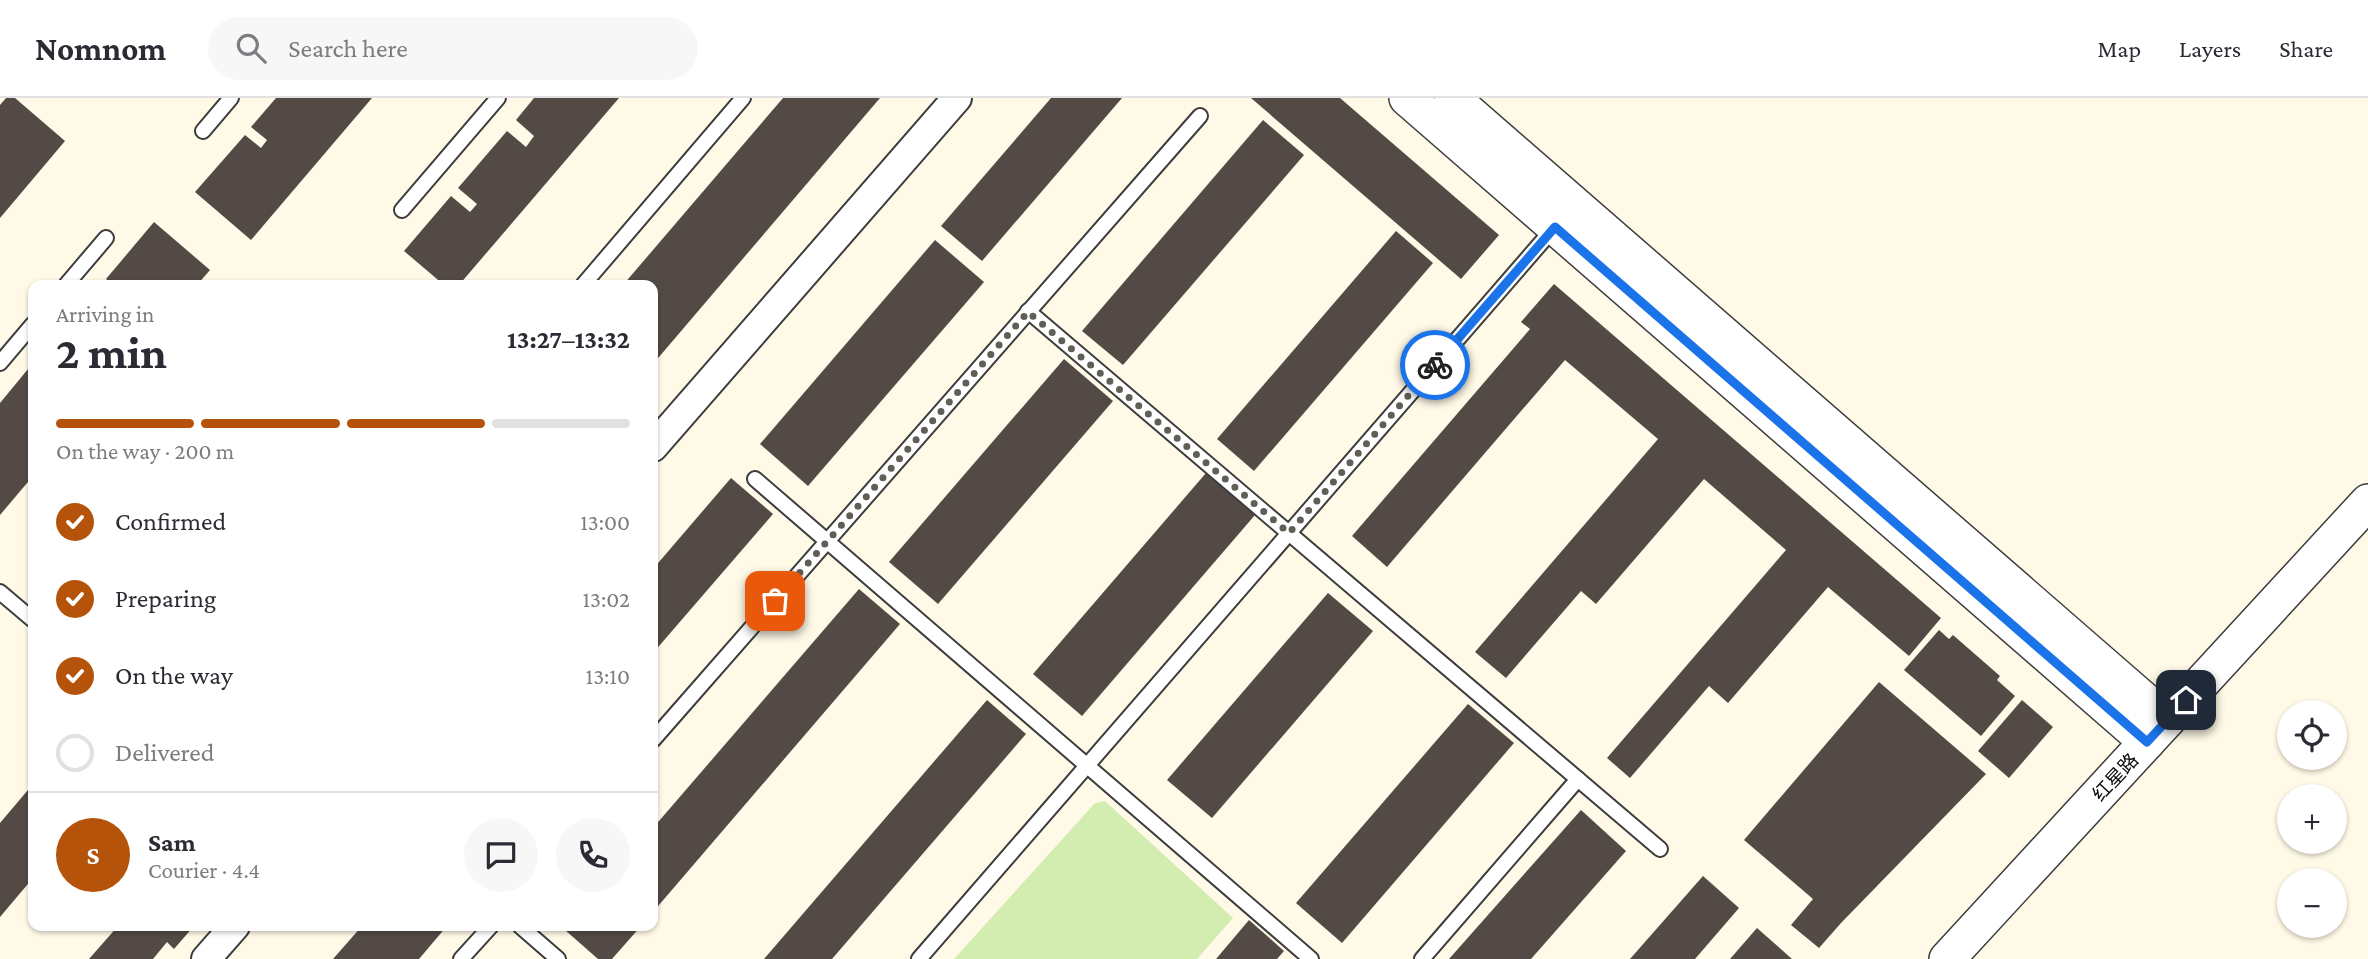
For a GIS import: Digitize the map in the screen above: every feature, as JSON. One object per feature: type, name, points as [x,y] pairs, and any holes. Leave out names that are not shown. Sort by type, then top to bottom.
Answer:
[{"type":"street","points":[[658,441],[957,98]]},
{"type":"street","points":[[1407,98],[1555,227],[2157,731]]},
{"type":"street","points":[[1452,98],[2157,731]]},
{"type":"street","name":"红星路","points":[[1947,959],[2368,502]]},
{"type":"street","points":[[206,959],[231,931]]},
{"type":"lane","points":[[203,131],[231,98]]},
{"type":"lane","points":[[402,210],[498,98]]},
{"type":"lane","points":[[587,280],[743,98]]},
{"type":"lane","points":[[658,734],[1200,116]]},
{"type":"lane","points":[[919,959],[1555,227]]},
{"type":"lane","points":[[70,280],[106,238]]},
{"type":"lane","points":[[1028,312],[1660,849]]},
{"type":"lane","points":[[0,363],[28,330]]},
{"type":"lane","points":[[755,479],[1311,959]]},
{"type":"lane","points":[[0,592],[28,616]]},
{"type":"lane","points":[[1422,959],[1578,779]]},
{"type":"lane","points":[[461,959],[486,931]]},
{"type":"lane","points":[[526,931],[558,959]]},
{"type":"green space","points":[[1105,801],[1233,918],[1197,959],[954,959],[1095,803]]},
{"type":"building","points":[[6,98],[15,98],[65,141],[0,218],[0,105]]},
{"type":"building","points":[[276,98],[372,98],[251,240],[195,192],[245,135],[261,148],[267,140],[251,127]]},
{"type":"building","points":[[534,98],[619,98],[463,280],[438,280],[404,251],[451,196],[470,212],[477,204],[458,188],[507,131],[526,147],[534,136],[516,120]]},
{"type":"building","points":[[783,98],[880,98],[658,358],[658,280],[627,280]]},
{"type":"building","points":[[1051,98],[1122,98],[982,261],[941,226]]},
{"type":"building","points":[[1251,98],[1340,98],[1499,235],[1461,279]]},
{"type":"building","points":[[1263,120],[1304,155],[1123,365],[1082,331]]},
{"type":"building","points":[[154,222],[210,270],[201,280],[106,279]]},
{"type":"building","points":[[1396,231],[1433,263],[1254,471],[1217,439]]},
{"type":"building","points":[[935,240],[984,282],[808,486],[760,444]]},
{"type":"building","points":[[1554,284],[1941,618],[1909,656],[1828,587],[1728,703],[1709,686],[1630,778],[1607,758],[1786,550],[1704,479],[1596,604],[1581,591],[1506,678],[1475,652],[1658,439],[1565,360],[1387,567],[1352,536],[1530,329],[1521,322]]},
{"type":"building","points":[[1064,359],[1113,401],[938,604],[889,562]]},
{"type":"building","points":[[28,369],[28,482],[0,515],[0,403]]},
{"type":"building","points":[[1206,473],[1255,515],[1082,716],[1033,674]]},
{"type":"building","points":[[731,478],[773,514],[658,647],[658,563]]},
{"type":"building","points":[[859,589],[900,624],[658,906],[658,822]]},
{"type":"building","points":[[1328,593],[1373,631],[1212,818],[1167,780]]},
{"type":"building","points":[[1939,630],[1949,639],[1953,635],[2000,676],[1997,680],[2015,696],[1981,736],[1904,670]]},
{"type":"building","points":[[1879,682],[1986,774],[1819,948],[1791,925],[1813,899],[1744,840]]},
{"type":"building","points":[[987,700],[1026,734],[832,959],[764,959]]},
{"type":"building","points":[[2022,700],[2053,727],[2009,778],[1978,751]]},
{"type":"building","points":[[1468,704],[1514,743],[1342,943],[1296,903]]},
{"type":"building","points":[[28,790],[28,884],[0,917],[0,823]]},
{"type":"building","points":[[1581,810],[1626,851],[1531,959],[1449,959]]},
{"type":"building","points":[[1703,876],[1739,908],[1695,959],[1630,959]]},
{"type":"building","points":[[1249,920],[1284,951],[1277,959],[1216,959]]},
{"type":"building","points":[[1757,928],[1792,959],[1730,959]]},
{"type":"building","points":[[114,931],[190,931],[174,949],[167,942],[153,959],[89,959]]},
{"type":"building","points":[[358,931],[443,931],[419,959],[333,959]]},
{"type":"building","points":[[566,931],[637,931],[612,959],[598,959]]},
{"type":"way so far","points":[[775,601],[1028,312],[1289,533],[1435,365]]},
{"type":"route","points":[[1435,365],[1555,227],[2147,742],[2186,700]]}]
